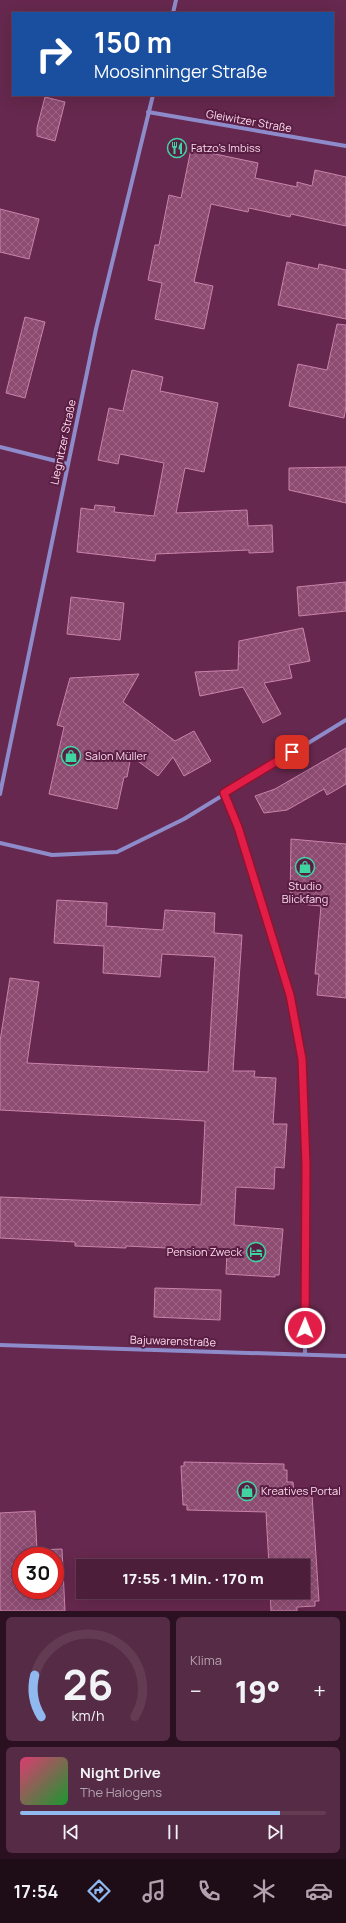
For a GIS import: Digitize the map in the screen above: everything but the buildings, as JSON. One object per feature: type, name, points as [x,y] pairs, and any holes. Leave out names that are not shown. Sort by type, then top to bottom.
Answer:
[{"type":"street","points":[[173,12],[176,0]]},
{"type":"street","name":"Liegnitzer Straße","points":[[0,794],[105,288],[152,96]]},
{"type":"street","name":"Gleiwitzer Straße","points":[[148,112],[346,146]]},
{"type":"street","points":[[0,447],[68,464]]},
{"type":"street","points":[[0,843],[52,855],[116,852],[184,819],[224,793],[346,720]]},
{"type":"street","points":[[224,793],[238,827],[290,995],[302,1059],[306,1172],[305,1354]]},
{"type":"street","name":"Bajuwarenstraße","points":[[0,1345],[346,1356]]},
{"type":"place","name":"Fatzo's Imbiss","points":[[177,148]]},
{"type":"place","name":"Salon Müller","points":[[71,756]]},
{"type":"place","name":"Studio Blickfang","points":[[305,867]]},
{"type":"place","name":"Pension Zweck","points":[[256,1252]]},
{"type":"place","name":"Kreatives Portal","points":[[247,1491]]},
{"type":"route","points":[[292,752],[224,793],[238,827],[290,995],[302,1059],[306,1121],[307,1251],[305,1328]]}]
